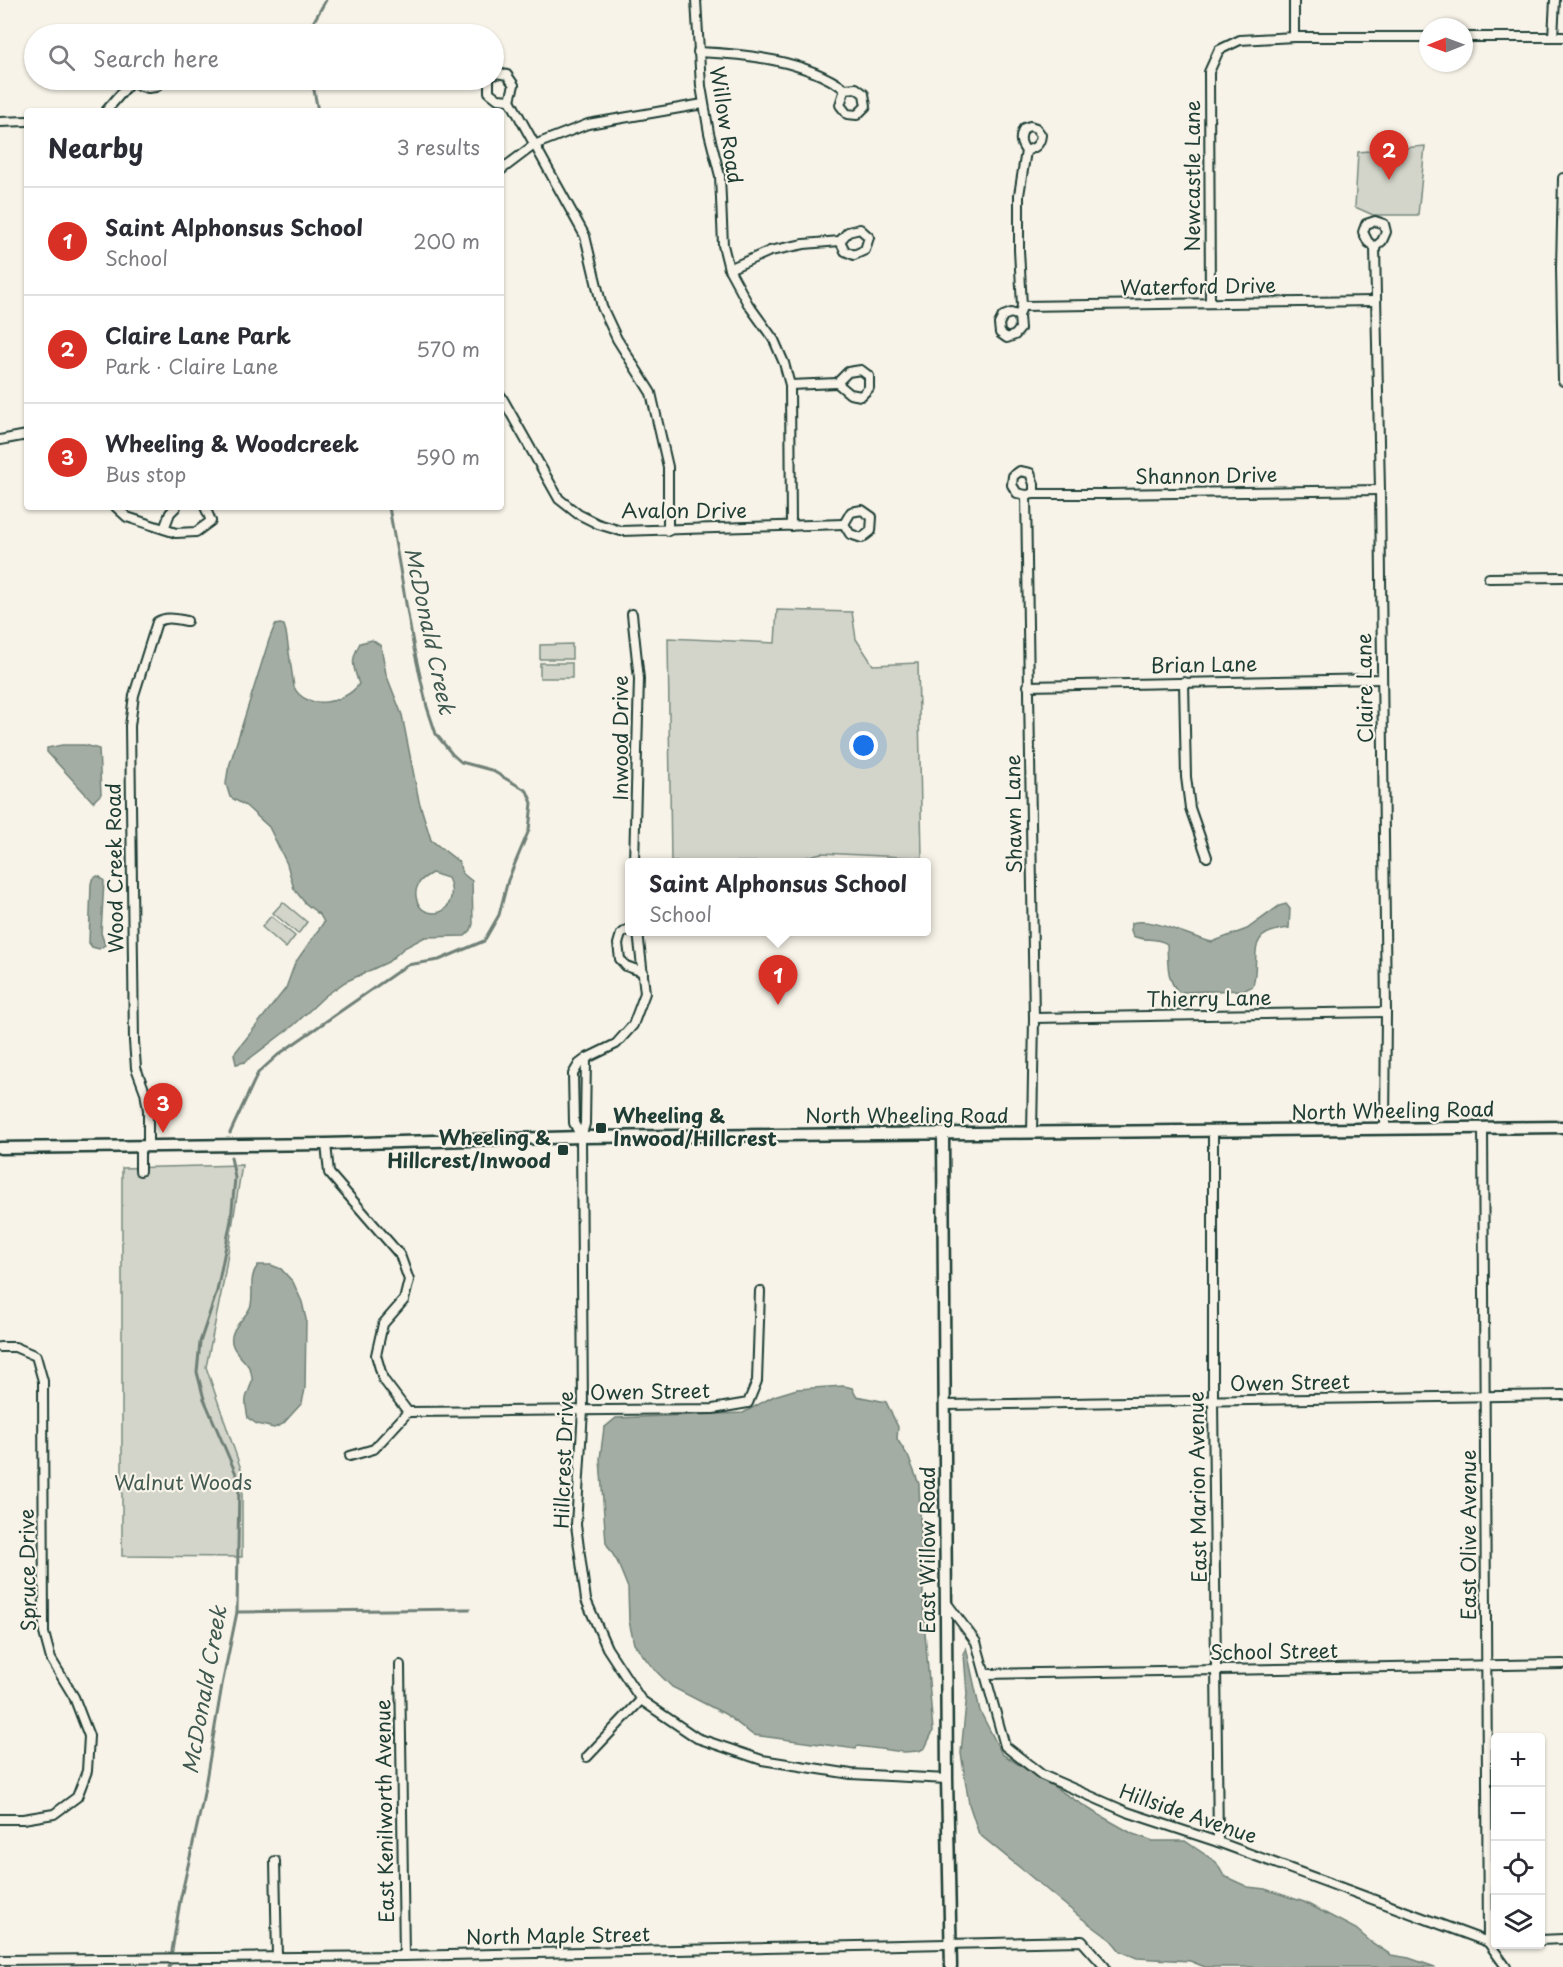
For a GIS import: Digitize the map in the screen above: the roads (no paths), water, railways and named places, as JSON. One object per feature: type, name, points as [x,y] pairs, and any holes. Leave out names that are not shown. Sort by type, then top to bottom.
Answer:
[{"type":"main road","name":"North Wheeling Road","points":[[0,1148],[326,1144],[581,1137],[1563,1127]]},
{"type":"main road","name":"East Willow Road","points":[[943,1134],[947,1779],[951,1967]]},
{"type":"street","name":"Willow Road","points":[[696,0],[703,104],[720,176],[723,245],[729,269],[748,303],[774,340],[790,385],[791,526]]},
{"type":"street","points":[[1294,0],[1294,37],[1419,37]]},
{"type":"street","points":[[1553,37],[1555,0]]},
{"type":"street","name":"Newcastle Lane","points":[[1210,303],[1209,72],[1219,50],[1240,40],[1294,37]]},
{"type":"street","points":[[1473,37],[1563,38]]},
{"type":"street","points":[[698,52],[762,57],[829,78],[845,89]]},
{"type":"street","points":[[504,74],[514,85],[510,100],[585,236],[602,307],[617,339],[651,393],[668,467],[668,531]]},
{"type":"street","points":[[108,108],[123,90]]},
{"type":"street","points":[[489,90],[498,99],[510,100]]},
{"type":"street","points":[[504,168],[534,145],[588,124],[703,104]]},
{"type":"street","points":[[0,122],[24,121]]},
{"type":"street","points":[[1019,316],[1022,306],[1019,195],[1026,152]]},
{"type":"street","points":[[1563,178],[1563,381]]},
{"type":"street","points":[[729,269],[770,251],[804,244],[840,241]]},
{"type":"street","name":"Claire Lane","points":[[1375,247],[1386,1012],[1385,1129]]},
{"type":"street","name":"Waterford Drive","points":[[1022,306],[1375,301]]},
{"type":"street","points":[[790,385],[837,383]]},
{"type":"street","name":"Avalon Drive","points":[[504,401],[559,499],[578,514],[598,524],[621,531],[844,525]]},
{"type":"street","points":[[0,440],[24,436]]},
{"type":"street","name":"Shannon Drive","points":[[1030,494],[1380,490]]},
{"type":"street","name":"Shawn Lane","points":[[1030,494],[1028,686],[1034,1018],[1032,1133]]},
{"type":"street","points":[[119,510],[127,517],[176,533],[196,532],[211,521],[206,510]]},
{"type":"street","points":[[164,529],[173,510]]},
{"type":"street","points":[[1489,578],[1563,577]]},
{"type":"street","name":"Inwood Drive","points":[[632,614],[639,679],[634,858]]},
{"type":"street","name":"Wood Creek Road","points":[[144,1145],[148,1110],[136,1068],[134,1041],[131,710],[157,622],[170,618],[187,621]]},
{"type":"street","name":"Brian Lane","points":[[1028,686],[1381,679]]},
{"type":"street","points":[[1184,682],[1186,777],[1190,808],[1207,857]]},
{"type":"street","points":[[625,931],[621,934],[618,944],[620,958],[626,966],[643,972]]},
{"type":"street","points":[[581,1137],[574,1123],[573,1074],[579,1064],[587,1058],[616,1044],[633,1025],[645,993],[638,936]]},
{"type":"street","name":"Thierry Lane","points":[[1034,1018],[1386,1012]]},
{"type":"street","name":"East Olive Avenue","points":[[1483,1128],[1486,1665],[1491,1896]]},
{"type":"street","name":"East Marion Avenue","points":[[1213,1131],[1213,1401],[1218,1842]]},
{"type":"street","name":"Hillcrest Drive","points":[[581,1137],[583,1410],[576,1525],[586,1600],[607,1648],[641,1700],[697,1738],[762,1760],[851,1774],[947,1779]]},
{"type":"street","points":[[326,1144],[329,1173],[400,1255],[409,1280],[404,1300],[383,1324],[376,1355],[383,1379],[408,1412],[374,1449],[350,1456]]},
{"type":"street","points":[[140,1171],[144,1145]]},
{"type":"street","name":"Owen Street","points":[[408,1412],[713,1409],[748,1403],[757,1381],[760,1291]]},
{"type":"street","name":"Spruce Drive","points":[[0,1347],[15,1347],[36,1356],[43,1381],[44,1633],[51,1659],[74,1697],[89,1736],[87,1772],[77,1797],[54,1814],[23,1819],[0,1819]]},
{"type":"street","name":"Owen Street","points":[[946,1405],[1563,1395]]},
{"type":"street","name":"Hillside Avenue","points":[[946,1602],[976,1642],[1005,1746],[1042,1776],[1127,1812],[1218,1842],[1491,1942]]},
{"type":"street","name":"School Street","points":[[986,1674],[1563,1664]]},
{"type":"street","name":"East Kenilworth Avenue","points":[[400,1665],[404,1956]]},
{"type":"street","points":[[587,1757],[641,1700]]},
{"type":"street","points":[[275,1861],[277,1957]]},
{"type":"street","points":[[1545,1940],[1563,1939]]},
{"type":"street","name":"North Maple Street","points":[[0,1960],[404,1956],[1082,1941],[1105,1967]]},
{"type":"street","points":[[1496,1949],[1506,1967]]},
{"type":"waterway","name":"McDonald Creek","points":[[312,24],[326,0]]},
{"type":"waterway","name":"McDonald Creek","points":[[314,90],[317,108]]},
{"type":"waterway","name":"McDonald Creek","points":[[230,1133],[258,1073],[279,1054],[407,965],[439,960],[484,941],[499,915],[508,880],[529,830],[532,803],[527,791],[491,770],[461,762],[436,734],[427,707],[414,649],[390,510]]},
{"type":"waterway","name":"McDonald Creek","points":[[172,1951],[237,1612],[239,1481],[204,1399],[197,1372],[200,1342],[217,1291],[231,1220],[235,1178],[231,1157]]},
{"type":"waterway","points":[[237,1612],[470,1609]]},
{"type":"place","name":"Claire Lane Park","points":[[1389,180]]},
{"type":"place","name":"Saint Alphonsus School","points":[[778,1005]]},
{"type":"place","name":"Wheeling & Inwood/Hillcrest","points":[[601,1128]]},
{"type":"place","name":"Wheeling & Woodcreek","points":[[163,1133]]},
{"type":"place","name":"Wheeling & Hillcrest/Inwood","points":[[563,1150]]},
{"type":"park label","name":"Walnut Woods","points":[[183,1483]]}]
